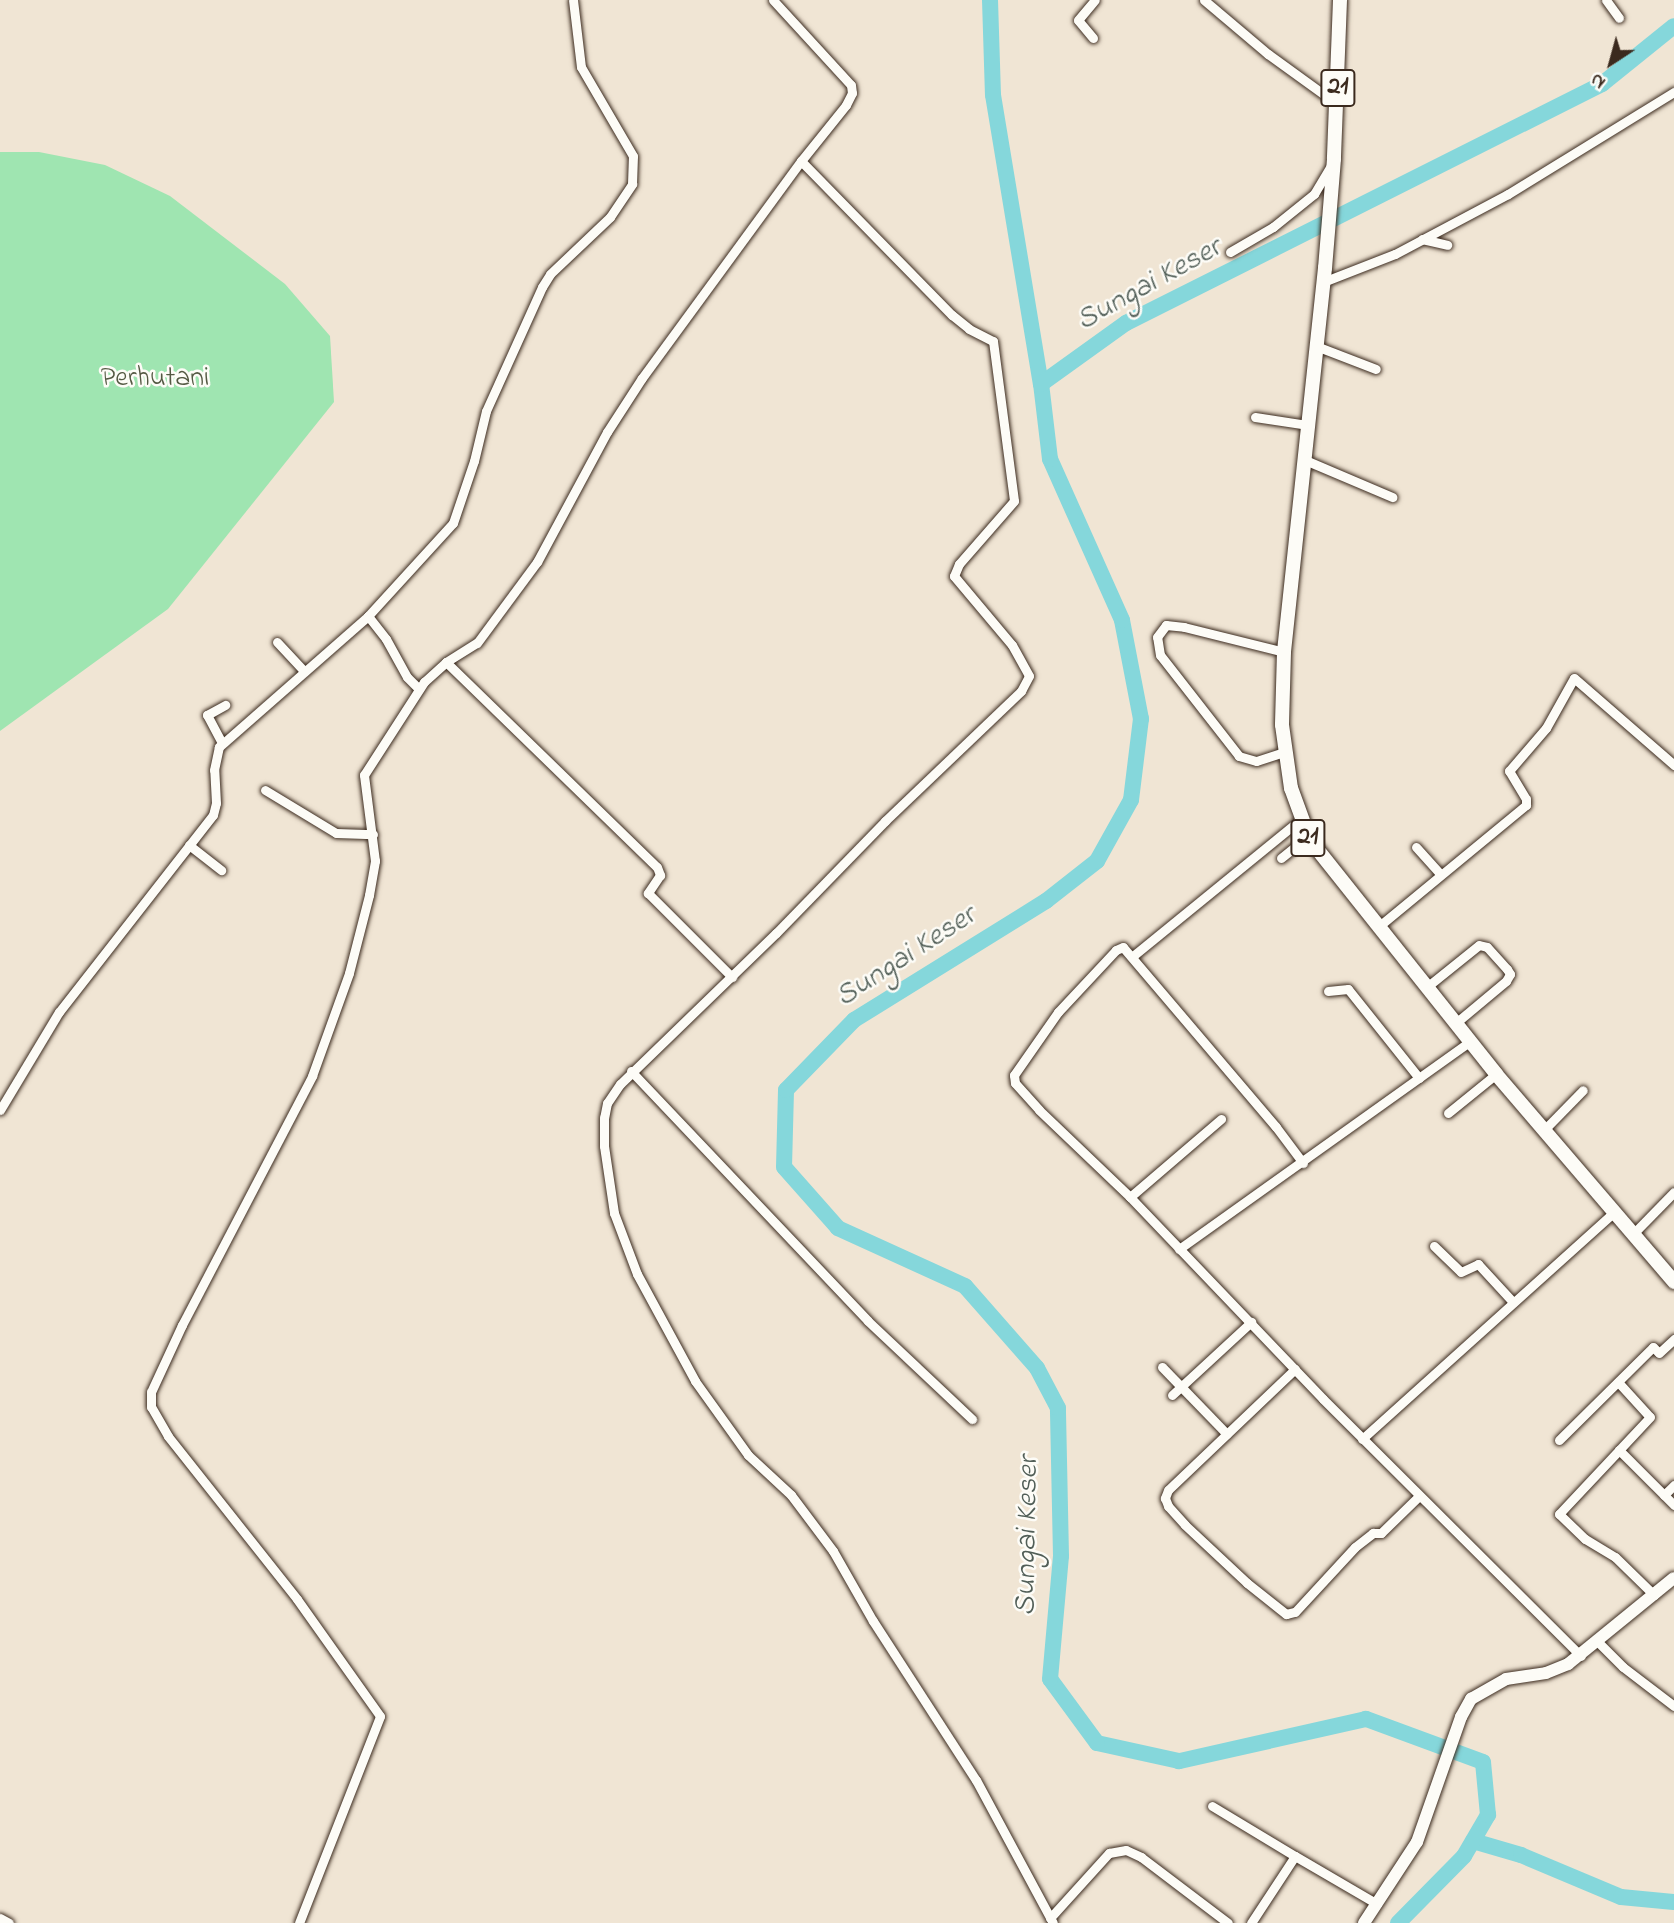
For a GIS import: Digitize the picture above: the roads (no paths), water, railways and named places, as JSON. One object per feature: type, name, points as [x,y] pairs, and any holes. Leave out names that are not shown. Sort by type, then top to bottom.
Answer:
[{"type":"highway","name":"21","points":[[1340,0],[1334,159],[1284,652],[1281,707],[1284,752],[1300,820],[1307,837],[1496,1074],[1674,1282]]},
{"type":"main road","points":[[1364,1923],[1417,1842],[1466,1705],[1485,1689],[1506,1679],[1561,1668],[1581,1656],[1674,1578]]},
{"type":"street","points":[[0,1110],[59,1012],[215,809],[214,770],[222,743],[370,618],[453,523],[474,461],[486,411],[542,287],[550,274],[610,217],[632,184],[633,156],[581,67],[573,0]]},
{"type":"street","points":[[299,1923],[380,1716],[305,1610],[168,1436],[151,1407],[151,1392],[182,1325],[312,1076],[359,938],[375,861],[364,775],[419,689],[477,643],[548,548],[586,471],[642,378],[846,105],[852,93],[851,85],[773,0]]},
{"type":"street","points":[[1093,38],[1078,20],[1095,0]]},
{"type":"street","points":[[1204,0],[1268,54],[1336,104]]},
{"type":"street","points":[[1606,0],[1619,18]]},
{"type":"street","points":[[1324,275],[1353,272],[1422,239],[1508,194],[1674,92]]},
{"type":"street","points":[[1230,252],[1273,228],[1314,194],[1325,179],[1334,159]]},
{"type":"street","points":[[802,162],[952,315],[969,329],[993,341],[1014,501],[959,564],[954,576],[967,595],[1012,645],[1029,676],[1021,691],[885,821],[732,976],[631,1071],[607,1103],[604,1146],[614,1213],[637,1274],[695,1381],[727,1427],[757,1464],[791,1495],[832,1551],[873,1621],[976,1780],[1051,1920],[1110,1853],[1126,1850],[1141,1857],[1228,1923]]},
{"type":"street","points":[[1422,239],[1447,245]]},
{"type":"street","points":[[1316,346],[1376,369]]},
{"type":"street","points":[[1255,417],[1308,425]]},
{"type":"street","points":[[1304,460],[1392,497]]},
{"type":"street","points":[[370,618],[407,677],[419,689]]},
{"type":"street","points":[[1284,652],[1184,627],[1166,625],[1157,637],[1160,655],[1239,756],[1256,761],[1284,752]]},
{"type":"street","points":[[278,642],[304,671]]},
{"type":"street","points":[[448,664],[657,867],[660,875],[648,893],[732,976]]},
{"type":"street","points":[[1378,927],[1526,805],[1526,799],[1509,771],[1545,728],[1574,678],[1674,765]]},
{"type":"street","points":[[222,743],[207,715],[225,705]]},
{"type":"street","points":[[265,790],[336,833],[373,834]]},
{"type":"street","points":[[1133,956],[1300,820]]},
{"type":"street","points":[[1282,858],[1307,837]]},
{"type":"street","points":[[189,845],[221,870]]},
{"type":"street","points":[[1416,847],[1440,874]]},
{"type":"street","points":[[1428,986],[1479,945],[1487,947],[1507,969],[1510,974],[1506,981],[1457,1022]]},
{"type":"street","points":[[1303,1163],[1123,947],[1116,950],[1058,1012],[1014,1075],[1015,1083],[1039,1110],[1130,1197],[1362,1438],[1581,1656]]},
{"type":"street","points":[[1328,990],[1348,989],[1419,1078]]},
{"type":"street","points":[[1179,1250],[1471,1041]]},
{"type":"street","points":[[631,1071],[867,1321],[972,1419]]},
{"type":"street","points":[[1448,1113],[1496,1074]]},
{"type":"street","points":[[1545,1129],[1583,1090]]},
{"type":"street","points":[[1130,1197],[1221,1119]]},
{"type":"street","points":[[1634,1233],[1674,1192]]},
{"type":"street","points":[[1362,1438],[1615,1212]]},
{"type":"street","points":[[1434,1247],[1461,1272],[1478,1264],[1513,1302]]},
{"type":"street","points":[[1172,1395],[1251,1322]]},
{"type":"street","points":[[1559,1440],[1653,1348],[1658,1353],[1674,1339]]},
{"type":"street","points":[[1162,1367],[1227,1434]]},
{"type":"street","points":[[1295,1368],[1168,1490],[1165,1497],[1168,1506],[1185,1525],[1247,1583],[1286,1614],[1295,1612],[1355,1547],[1373,1534],[1381,1533],[1419,1496]]},
{"type":"street","points":[[1618,1382],[1650,1417],[1559,1516],[1585,1539],[1615,1557],[1654,1595]]},
{"type":"street","points":[[1619,1450],[1674,1505]]},
{"type":"street","points":[[1664,1495],[1674,1485]]},
{"type":"street","points":[[1598,1642],[1623,1667],[1674,1706]]},
{"type":"street","points":[[1212,1806],[1377,1904]]},
{"type":"street","points":[[1251,1923],[1295,1856]]},
{"type":"street","points":[[0,1917],[9,1923]]},
{"type":"waterway","points":[[990,0],[993,95],[1041,384]]},
{"type":"waterway","name":"Sungai Keser","points":[[1398,1923],[1464,1856],[1488,1815],[1483,1762],[1366,1719],[1179,1761],[1097,1743],[1050,1679],[1061,1556],[1058,1408],[1037,1368],[965,1286],[838,1228],[784,1167],[786,1090],[854,1020],[1046,901],[1097,861],[1131,800],[1141,719],[1122,620],[1050,459],[1041,384],[1126,323],[1602,84],[1674,26]]},
{"type":"waterway","points":[[1473,1841],[1521,1855],[1621,1897],[1674,1902]]},
{"type":"park label","name":"Perhutani","points":[[155,379]]}]
